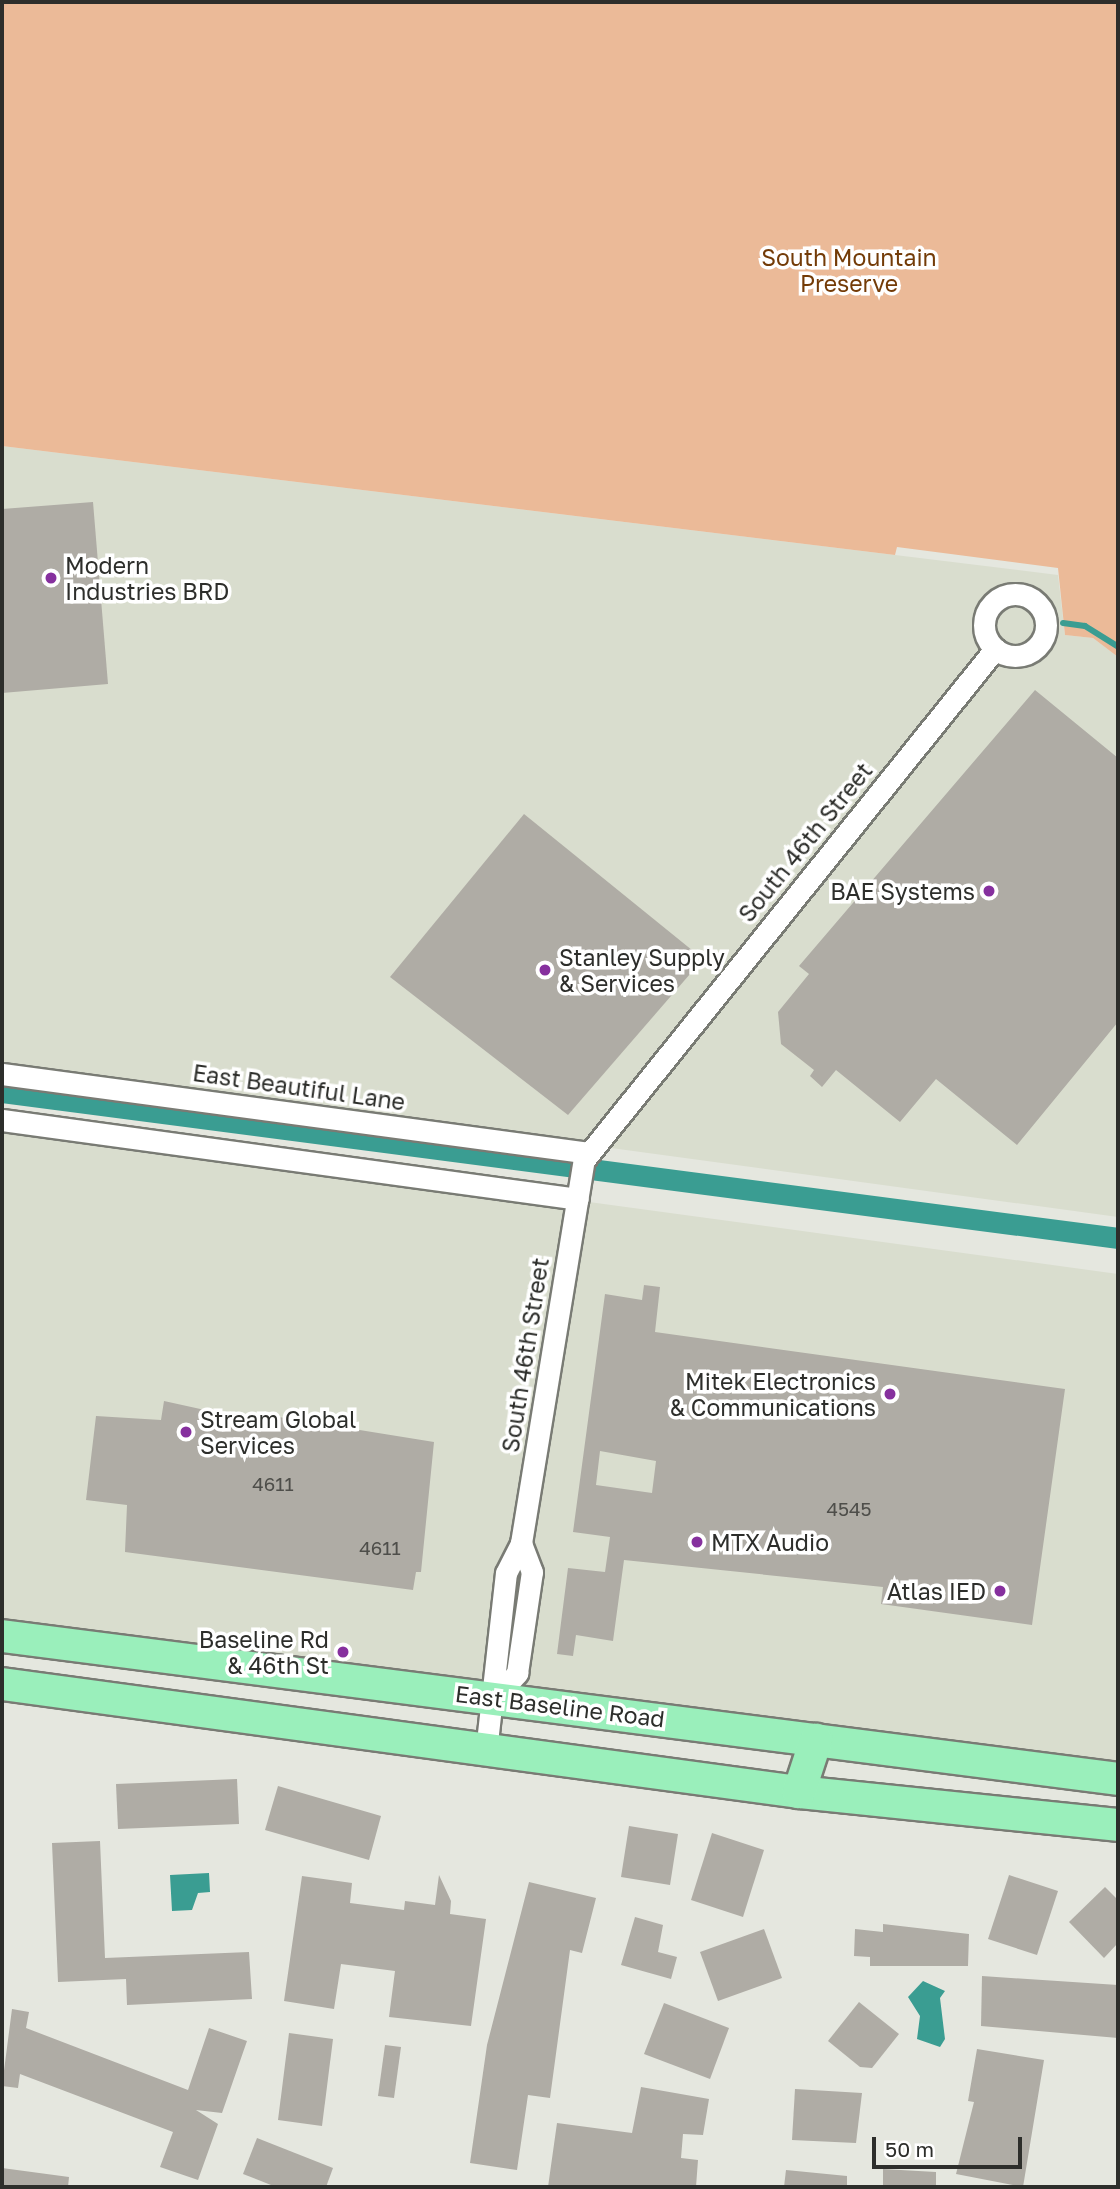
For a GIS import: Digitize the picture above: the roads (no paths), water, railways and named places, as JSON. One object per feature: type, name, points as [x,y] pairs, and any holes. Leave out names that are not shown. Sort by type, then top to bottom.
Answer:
[{"type":"main road","name":"East Baseline Road","points":[[2,1636],[1118,1779]]},
{"type":"main road","points":[[55,1691],[62,1643]]},
{"type":"main road","points":[[2,1684],[799,1792],[1118,1825]]},
{"type":"main road","points":[[799,1792],[816,1740]]},
{"type":"street","name":"South 46th Street","points":[[486,1751],[495,1698],[492,1671],[506,1573],[521,1542],[583,1173],[995,649]]},
{"type":"street","name":"East Beautiful Lane","points":[[2,1074],[583,1173]]},
{"type":"street","points":[[2,1120],[583,1173]]},
{"type":"water","points":[[209,1873],[210,1892],[198,1893],[192,1910],[172,1911],[170,1875]]},
{"type":"water","points":[[923,1981],[945,1991],[940,1998],[945,2039],[940,2047],[917,2039],[920,2016],[908,1997]]},
{"type":"waterway","points":[[1063,623],[1085,626],[1118,647]]},
{"type":"waterway","points":[[2,1092],[1118,1238]]},
{"type":"place","name":"Modern Industries BRD","points":[[51,578]]},
{"type":"place","name":"BAE Systems","points":[[989,891]]},
{"type":"place","name":"Stanley Supply & Services","points":[[545,970]]},
{"type":"place","name":"Mitek Electronics & Communications","points":[[890,1394]]},
{"type":"place","name":"Stream Global Services","points":[[186,1432]]},
{"type":"place","name":"MTX Audio","points":[[697,1542]]},
{"type":"place","name":"Atlas IED","points":[[1000,1591]]},
{"type":"place","name":"Baseline Rd & 46th St","points":[[343,1652]]},
{"type":"park label","name":"South Mountain Preserve","points":[[849,270]]}]
